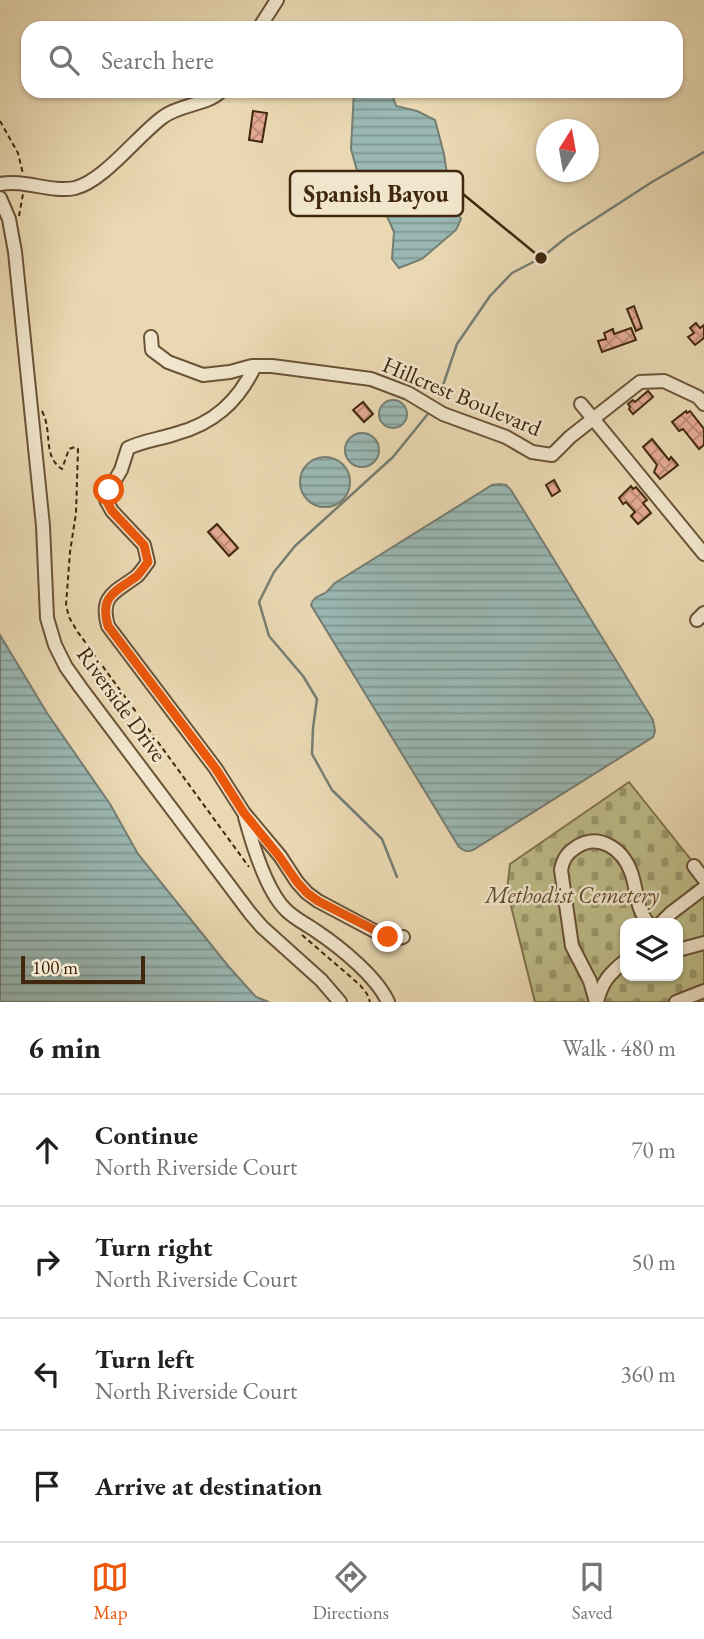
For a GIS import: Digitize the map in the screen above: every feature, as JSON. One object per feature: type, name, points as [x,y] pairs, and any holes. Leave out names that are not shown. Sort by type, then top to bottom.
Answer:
[{"type":"street","points":[[263,21],[277,0]]},
{"type":"street","points":[[0,184],[24,183],[67,189],[84,185],[118,159],[165,115],[212,98]]},
{"type":"street","name":"Riverside Drive","points":[[0,198],[9,219],[15,253],[43,526],[47,618],[55,645],[81,688],[250,913],[321,980],[340,1002]]},
{"type":"street","name":"Hillcrest Boulevard","points":[[151,337],[152,350],[167,362],[203,375],[255,366],[272,366],[371,379],[408,393],[443,414],[506,437],[532,452],[552,455],[570,437],[640,383],[664,381],[698,397],[704,404]]},
{"type":"street","points":[[255,366],[235,400],[217,416],[178,433],[128,448],[121,470],[106,500],[112,511],[144,545],[148,562],[139,575],[113,591],[107,601],[104,615],[108,626],[216,769],[244,813],[307,893],[382,935],[395,939],[403,937]]},
{"type":"street","points":[[581,404],[704,554]]},
{"type":"street","points":[[244,813],[252,842],[278,900],[294,917],[339,948],[372,978],[388,1002]]},
{"type":"street","points":[[596,1002],[590,981],[572,946],[561,870],[567,855],[577,846],[590,841],[605,843],[614,849],[631,872],[640,908],[645,918]]},
{"type":"street","points":[[666,918],[702,877]]},
{"type":"street","points":[[683,949],[704,943]]},
{"type":"street","points":[[596,1002],[610,973],[620,965]]},
{"type":"street","points":[[676,1002],[704,991]]},
{"type":"green space","name":"Methodist Cemetery","points":[[629,782],[704,876],[704,1002],[535,1002],[507,890],[510,864]]},
{"type":"water","points":[[354,98],[393,98],[396,106],[417,111],[435,120],[444,154],[451,201],[461,219],[456,230],[422,259],[399,268],[392,259],[394,232],[382,205],[358,174],[351,149]]},
{"type":"water","points":[[393,400],[403,404],[407,414],[403,424],[393,428],[383,424],[379,414],[383,404]]},
{"type":"water","points":[[362,433],[374,438],[379,450],[374,462],[362,467],[350,462],[345,450],[350,438]]},
{"type":"water","points":[[325,457],[343,464],[350,482],[343,500],[325,507],[307,500],[300,482],[307,464]]},
{"type":"water","points":[[492,485],[506,485],[511,490],[653,720],[655,731],[653,737],[473,850],[467,851],[459,847],[311,605],[315,598],[335,583]]},
{"type":"water","points":[[0,635],[47,713],[110,804],[138,854],[229,967],[256,997],[269,1002],[0,1002]]},
{"type":"building","points":[[253,111],[267,113],[262,142],[249,140]]},
{"type":"building","points":[[634,306],[642,328],[636,331],[627,309]]},
{"type":"building","points":[[696,323],[700,328],[704,325],[704,338],[695,345],[688,337],[694,333],[690,328]]},
{"type":"building","points":[[631,328],[636,340],[602,352],[598,341],[606,339],[604,333],[613,329],[614,334]]},
{"type":"building","points":[[648,391],[653,397],[633,414],[628,404],[633,400],[635,402]]},
{"type":"building","points":[[363,402],[373,414],[364,422],[353,410]]},
{"type":"building","points":[[690,411],[704,429],[704,445],[699,449],[683,429],[679,431],[672,422]]},
{"type":"building","points":[[652,439],[669,460],[671,457],[678,465],[660,479],[654,472],[657,465],[643,447]]},
{"type":"building","points":[[554,480],[560,491],[552,496],[546,485]]},
{"type":"building","points":[[631,486],[633,489],[636,487],[647,500],[643,503],[651,513],[638,524],[631,516],[635,512],[619,498]]},
{"type":"building","points":[[217,524],[238,548],[229,556],[208,532]]},
{"type":"waterway","points":[[439,397],[457,344],[490,296],[512,273],[541,258],[567,237],[704,152]]},
{"type":"waterway","points":[[397,877],[382,839],[332,790],[312,754],[317,699],[303,676],[269,636],[259,602],[274,572],[295,546],[393,457],[427,415]]},
{"type":"place","name":"Spanish Bayou","points":[[541,258]]},
{"type":"route","points":[[109,490],[106,500],[112,511],[144,545],[148,562],[139,575],[113,591],[107,601],[104,615],[108,626],[297,882],[318,901],[388,937]]}]
